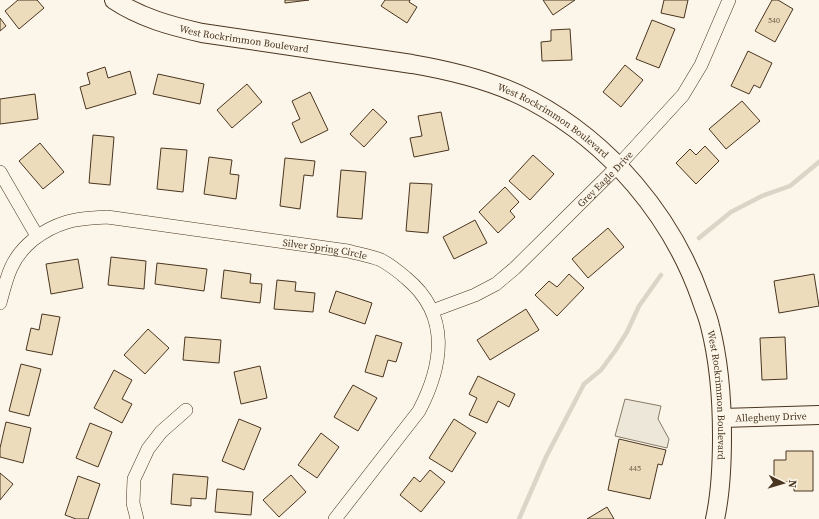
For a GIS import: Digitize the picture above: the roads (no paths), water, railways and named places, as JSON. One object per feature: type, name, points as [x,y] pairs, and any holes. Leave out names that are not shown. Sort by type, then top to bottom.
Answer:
[{"type":"main road","name":"West Rockrimmon Boulevard","points":[[114,0],[164,24],[202,33],[412,64],[447,70],[474,77],[532,101],[560,118],[586,137],[618,166],[656,211],[686,262],[710,325],[716,360],[722,418],[720,486],[715,519]]},
{"type":"main road","name":"Allegheny Drive","points":[[722,418],[819,415]]},
{"type":"street","name":"Grey Eagle Drive","points":[[432,311],[475,295],[496,284],[618,166],[683,95],[701,65],[729,0]]},
{"type":"street","points":[[0,172],[37,236]]},
{"type":"street","name":"Silver Spring Circle","points":[[0,303],[11,267],[22,250],[37,236],[54,227],[68,221],[84,218],[107,217],[348,251],[380,260],[397,270],[423,294],[432,311],[437,330],[439,352],[429,393],[419,411],[335,519]]},
{"type":"street","points":[[137,519],[133,503],[134,479],[148,449],[161,432],[186,410]]},
{"type":"waterway","points":[[699,238],[731,212],[762,196],[790,186],[819,162]]},
{"type":"waterway","points":[[519,519],[546,457],[584,384],[601,370],[615,351],[627,332],[639,306],[661,275]]}]
